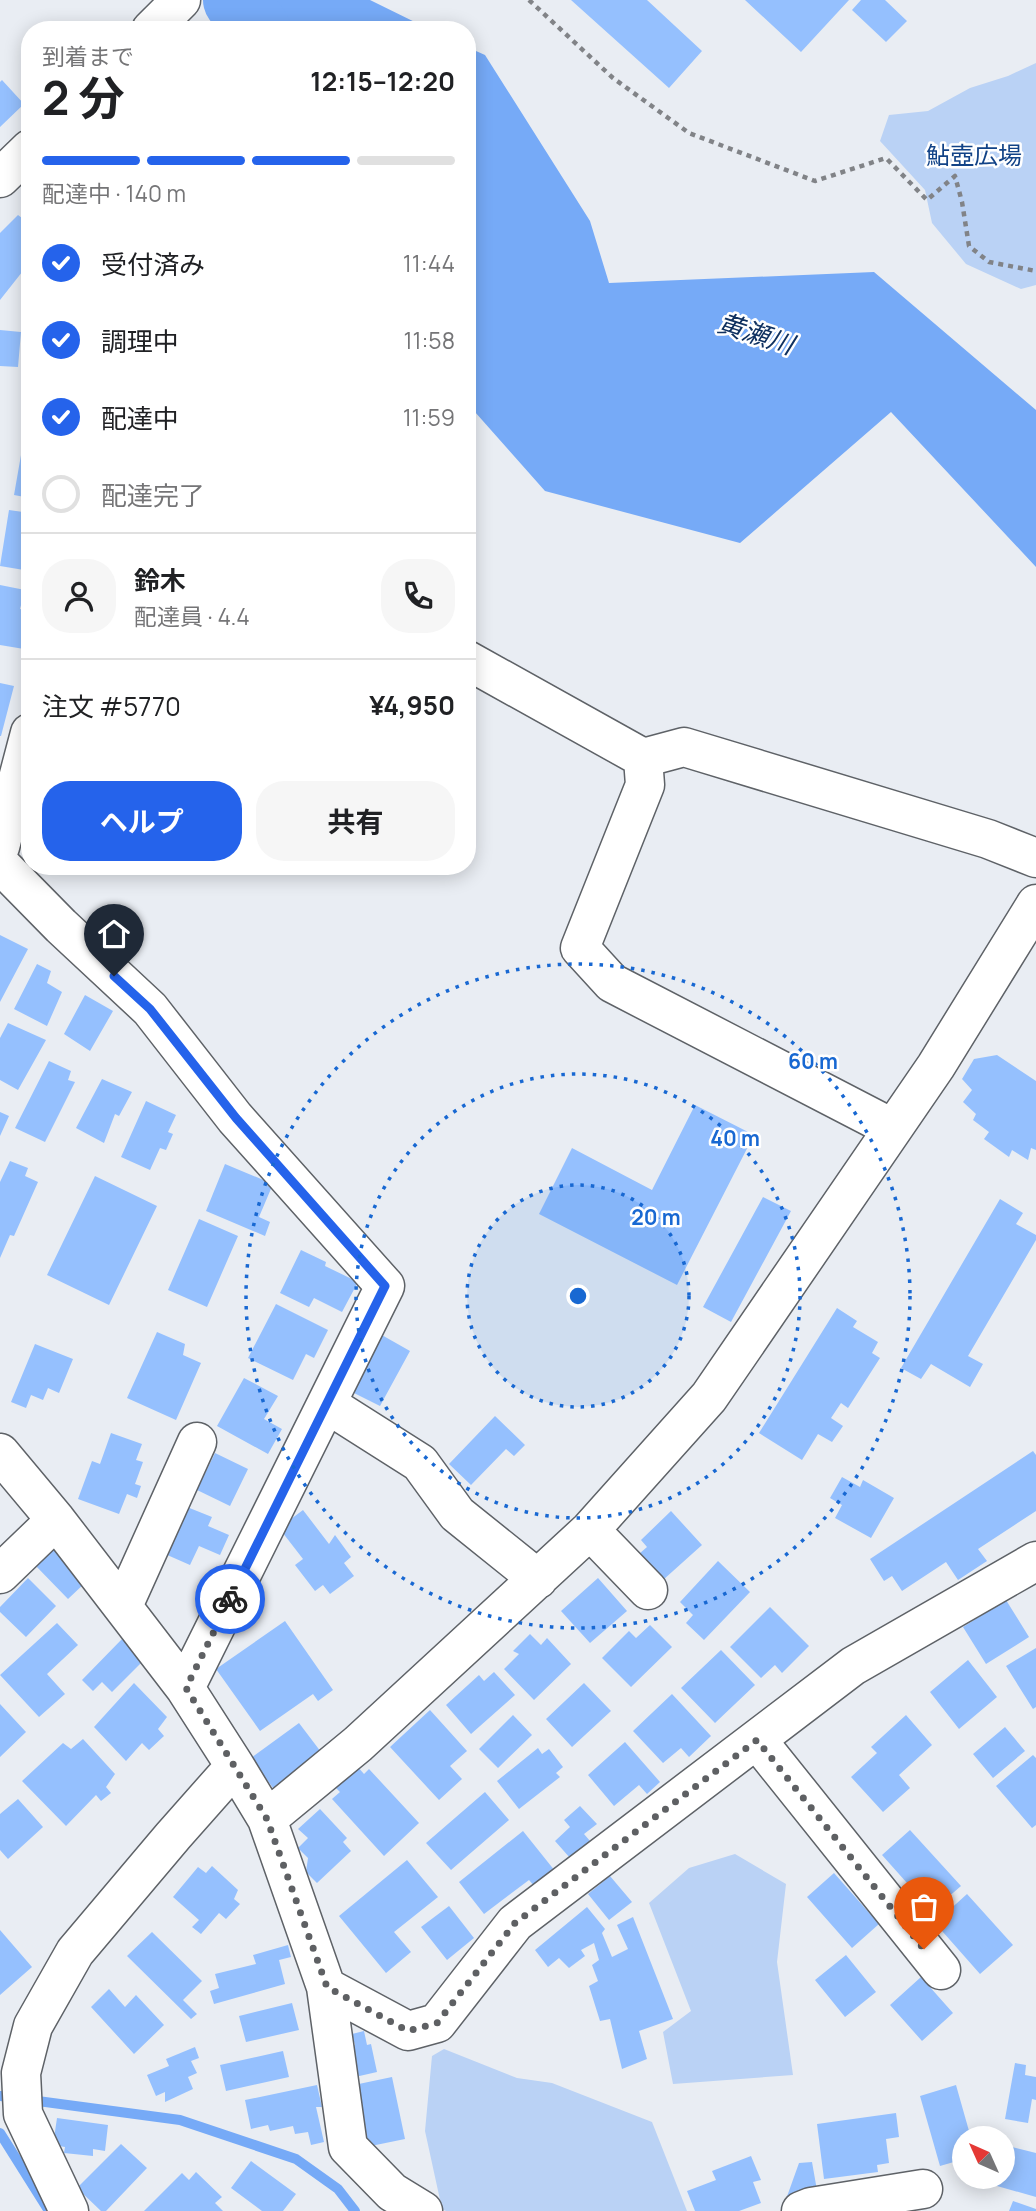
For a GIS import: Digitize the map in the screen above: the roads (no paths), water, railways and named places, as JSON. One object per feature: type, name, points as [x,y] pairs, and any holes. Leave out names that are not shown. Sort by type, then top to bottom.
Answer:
[{"type":"street","points":[[160,21],[181,0]]},
{"type":"street","points":[[476,665],[643,758],[684,747],[988,839],[1036,859]]},
{"type":"street","points":[[643,758],[645,785],[580,948],[612,983],[892,1128]]},
{"type":"street","points":[[0,847],[21,767]]},
{"type":"street","points":[[0,864],[61,926],[150,1009],[236,1118],[385,1286],[186,1688]]},
{"type":"street","points":[[267,1819],[358,1744],[590,1531],[709,1397],[936,1066],[1036,904]]},
{"type":"street","points":[[327,1404],[420,1463],[457,1514],[538,1579]]},
{"type":"street","points":[[122,1606],[197,1442]]},
{"type":"street","points":[[0,1453],[56,1520],[186,1688],[267,1819],[327,1987],[348,2147],[392,2192],[423,2211]]},
{"type":"street","points":[[0,1574],[56,1520]]},
{"type":"street","points":[[590,1531],[648,1590]]},
{"type":"street","points":[[327,1987],[408,2031],[437,2023],[515,1923],[853,1666],[1036,1562]]},
{"type":"street","points":[[757,1740],[941,1970]]},
{"type":"street","points":[[69,2211],[23,2114],[21,2073],[33,2026],[75,1952],[235,1766]]},
{"type":"street","points":[[801,2211],[811,2207],[923,2189]]},
{"type":"water","points":[[246,0],[370,0],[413,21],[230,21]]},
{"type":"water","points":[[476,51],[485,55],[590,221],[609,283],[874,272],[1036,410],[1036,567],[891,412],[740,543],[545,491],[476,413]]},
{"type":"waterway","name":"黄瀬川","points":[[236,0],[251,21]]},
{"type":"waterway","points":[[0,2096],[180,2120],[296,2159],[338,2189],[355,2211]]},
{"type":"waterway","points":[[0,2133],[49,2211]]},
{"type":"park label","name":"鮎壺広場","points":[[974,154]]}]
